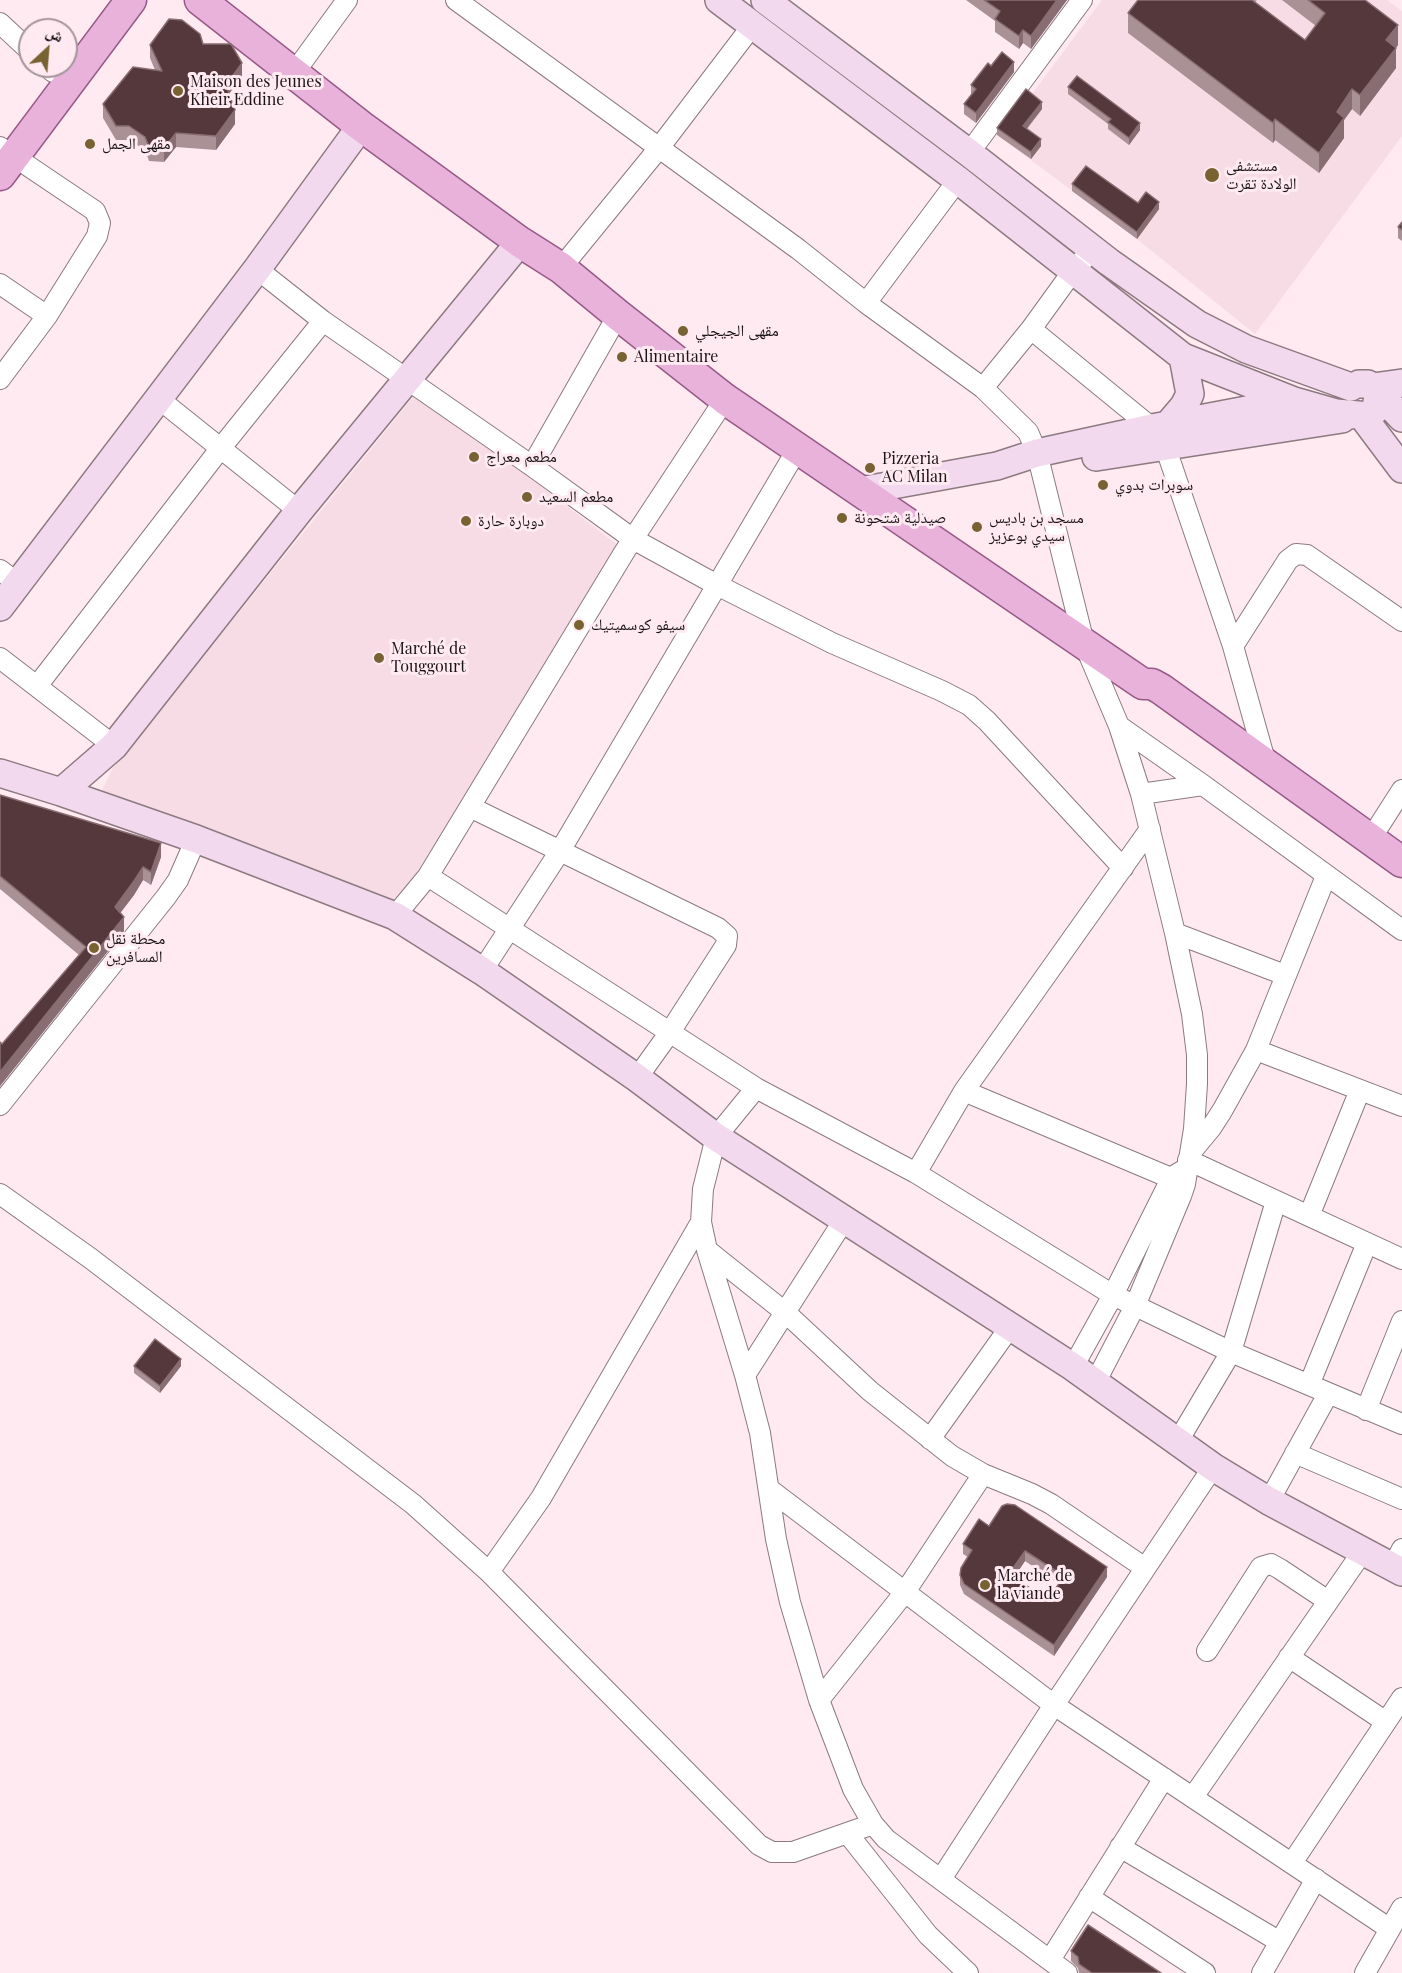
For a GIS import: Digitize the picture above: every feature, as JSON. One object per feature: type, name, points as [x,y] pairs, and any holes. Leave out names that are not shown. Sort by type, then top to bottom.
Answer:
[{"type":"main road","points":[[78,38],[108,0]]},
{"type":"main road","points":[[4,156],[131,0]]},
{"type":"main road","points":[[200,0],[361,126],[520,242],[561,268],[725,399],[1139,681],[1161,689],[1402,862]]},
{"type":"main road","points":[[719,0],[958,180],[1183,357],[1294,401],[1336,414],[1375,403]]},
{"type":"main road","points":[[773,2],[1093,249],[1197,324],[1246,349],[1375,403],[1402,470]]},
{"type":"main road","points":[[4,156],[49,78]]},
{"type":"main road","points":[[0,607],[9,577],[159,399],[361,126]]},
{"type":"main road","points":[[61,792],[114,746],[299,511],[520,242]]},
{"type":"main road","points":[[1161,433],[1184,406],[1190,394],[1183,357]]},
{"type":"main road","points":[[860,491],[1039,459],[1294,401]]},
{"type":"main road","points":[[1161,433],[1375,403]]},
{"type":"main road","points":[[1139,681],[1152,700],[1402,880]]},
{"type":"main road","points":[[0,773],[196,839],[395,916],[482,971],[637,1078],[716,1137],[1073,1367],[1213,1467],[1269,1501],[1363,1551],[1399,1562]]},
{"type":"street","points":[[294,73],[348,0]]},
{"type":"street","points":[[456,0],[798,249],[866,303],[982,388],[1028,432],[1039,459],[1084,643],[1115,718],[1141,794],[1175,933],[1192,1014],[1197,1055],[1196,1111],[1184,1169],[1135,1306],[1095,1383]]},
{"type":"street","points":[[969,153],[1082,0]]},
{"type":"street","points":[[0,23],[18,40]]},
{"type":"street","points":[[561,268],[659,148],[752,26]]},
{"type":"street","points":[[0,379],[47,316],[97,236],[100,223],[95,212],[4,156]]},
{"type":"street","points":[[866,303],[958,180]]},
{"type":"street","points":[[982,388],[1031,329],[1073,271],[1093,249]]},
{"type":"street","points":[[257,269],[323,321],[405,380],[532,466],[633,539],[717,585],[832,642],[942,690],[969,705],[987,721],[1123,868]]},
{"type":"street","points":[[0,285],[47,316]]},
{"type":"street","points":[[532,466],[618,315]]},
{"type":"street","points":[[37,686],[220,449],[323,321]]},
{"type":"street","points":[[1031,329],[1161,433],[1233,646],[1266,764]]},
{"type":"street","points":[[159,399],[299,511]]},
{"type":"street","points":[[395,916],[428,876],[633,539],[725,399]]},
{"type":"street","points":[[482,971],[560,851],[798,448]]},
{"type":"street","points":[[1233,646],[1288,560],[1296,554],[1307,555],[1402,621]]},
{"type":"street","points":[[0,658],[114,746]]},
{"type":"street","points":[[1115,718],[1139,681]]},
{"type":"street","points":[[1115,718],[1402,930]]},
{"type":"street","points":[[1141,794],[1203,784]]},
{"type":"street","points":[[1370,840],[1402,790]]},
{"type":"street","points":[[470,807],[718,928],[727,936],[726,945],[670,1032],[637,1078]]},
{"type":"street","points":[[916,1173],[964,1091],[1150,829]]},
{"type":"street","points":[[0,1106],[166,897],[178,880],[196,839]]},
{"type":"street","points":[[428,876],[756,1088],[916,1173],[1113,1295],[1231,1353],[1402,1424]]},
{"type":"street","points":[[1073,1367],[1184,1169],[1222,1111],[1256,1050],[1326,876]]},
{"type":"street","points":[[1175,933],[1285,975]]},
{"type":"street","points":[[1256,1050],[1402,1106]]},
{"type":"street","points":[[756,1088],[716,1137],[703,1189],[701,1222],[760,1433],[776,1539],[790,1602],[819,1700],[853,1789],[873,1824],[886,1839],[1067,1973]]},
{"type":"street","points":[[1310,1216],[1360,1090]]},
{"type":"street","points":[[964,1091],[1276,1201],[1401,1256]]},
{"type":"street","points":[[0,1194],[90,1258],[413,1504],[489,1572],[759,1845],[772,1852],[793,1852],[873,1824]]},
{"type":"street","points":[[1178,1441],[1231,1353],[1276,1201]]},
{"type":"street","points":[[745,1375],[844,1220]]},
{"type":"street","points":[[489,1572],[542,1498],[701,1222]]},
{"type":"street","points":[[1309,1385],[1367,1243]]},
{"type":"street","points":[[707,1250],[786,1313],[870,1391],[952,1456],[983,1474],[1051,1504],[1145,1568]]},
{"type":"street","points":[[1366,1410],[1402,1321]]},
{"type":"street","points":[[930,1440],[1010,1327]]},
{"type":"street","points":[[1269,1501],[1328,1394]]},
{"type":"street","points":[[1295,1453],[1402,1499]]},
{"type":"street","points":[[942,1879],[1054,1705],[1213,1467]]},
{"type":"street","points":[[819,1700],[905,1592],[983,1474]]},
{"type":"street","points":[[769,1489],[1054,1705],[1390,1929]]},
{"type":"street","points":[[1193,1797],[1363,1551]]},
{"type":"street","points":[[1207,1651],[1261,1567],[1271,1564],[1328,1601]]},
{"type":"street","points":[[1289,1657],[1386,1722]]},
{"type":"street","points":[[1292,1863],[1402,1698]]},
{"type":"street","points":[[1050,1960],[1164,1778]]},
{"type":"street","points":[[848,1834],[928,1935],[968,1973]]},
{"type":"street","points":[[1120,1848],[1280,1942]]},
{"type":"street","points":[[1262,1973],[1317,1879]]},
{"type":"street","points":[[1089,1897],[1205,1973]]},
{"type":"street","points":[[1365,1973],[1402,1908]]},
{"type":"shaded area","name":"مستشفى الولادة تقرت","points":[[1102,0],[1387,0],[1402,11],[1402,136],[1255,334],[1137,239],[1000,137]]},
{"type":"shaded area","name":"Marché de Touggourt","points":[[417,392],[623,549],[433,862],[387,910],[96,803],[113,768]]},
{"type":"building","points":[[984,0],[1057,0],[1031,36],[1023,30],[1019,36],[995,19],[1000,11]]},
{"type":"building","points":[[1138,0],[1252,0],[1305,40],[1325,13],[1308,0],[1365,0],[1398,25],[1386,40],[1396,48],[1360,95],[1352,89],[1337,112],[1344,118],[1319,153],[1275,119],[1273,123],[1128,13]]},
{"type":"building","name":"Maison des Jeunes Kheir Eddine","points":[[169,19],[182,20],[200,34],[203,44],[231,44],[242,63],[226,85],[235,110],[216,136],[176,133],[164,148],[149,147],[145,137],[129,126],[116,126],[103,104],[133,67],[162,71],[150,45]]},
{"type":"building","points":[[1002,52],[1014,62],[976,113],[964,104],[976,89],[971,85],[988,63],[991,66]]},
{"type":"building","points":[[1077,76],[1140,123],[1129,138],[1108,122],[1111,119],[1068,87]]},
{"type":"building","points":[[1026,89],[1042,102],[1023,126],[1041,139],[1031,152],[997,128]]},
{"type":"building","points":[[1086,166],[1138,203],[1146,192],[1159,202],[1137,232],[1072,184]]},
{"type":"building","name":"محطة نقل المسافرين","points":[[0,795],[161,843],[151,872],[143,867],[115,907],[124,917],[0,1072],[0,1042],[2,1044],[86,947],[0,876]]},
{"type":"building","points":[[155,1339],[181,1359],[160,1386],[134,1366]]},
{"type":"building","name":"Marché de la viande","points":[[1015,1505],[1107,1567],[1054,1645],[964,1584],[960,1575],[961,1568],[972,1550],[963,1544],[979,1519],[989,1526],[1002,1506]],"holes":[[[1025,1551],[1064,1576],[1048,1600],[1009,1574]]]},
{"type":"building","points":[[1088,1925],[1161,1973],[1092,1973],[1079,1964],[1078,1957],[1071,1951]]},
{"type":"place","name":"Maison des Jeunes Kheir Eddine","points":[[178,91]]},
{"type":"place","name":"مقهى الجمل","points":[[90,144]]},
{"type":"place","name":"مستشفى الولادة تقرت","points":[[1212,175]]},
{"type":"place","name":"مقهى الجيجلي","points":[[683,331]]},
{"type":"place","name":"Alimentaire","points":[[622,357]]},
{"type":"place","name":"مطعم معراج","points":[[474,457]]},
{"type":"place","name":"Pizzeria AC Milan","points":[[870,468]]},
{"type":"place","name":"سوبرات بدوي","points":[[1103,485]]},
{"type":"place","name":"مطعم السعيد","points":[[527,497]]},
{"type":"place","name":"صيدلية شتحونة","points":[[842,518]]},
{"type":"place","name":"دوبارة حارة","points":[[466,521]]},
{"type":"place","name":"مسجد بن باديس سيدي بوعزيز","points":[[977,527]]},
{"type":"place","name":"سيفو كوسميتيك","points":[[579,625]]},
{"type":"place","name":"Marché de Touggourt","points":[[379,658]]},
{"type":"place","name":"محطة نقل المسافرين","points":[[94,948]]},
{"type":"place","name":"Marché de la viande","points":[[985,1585]]}]
